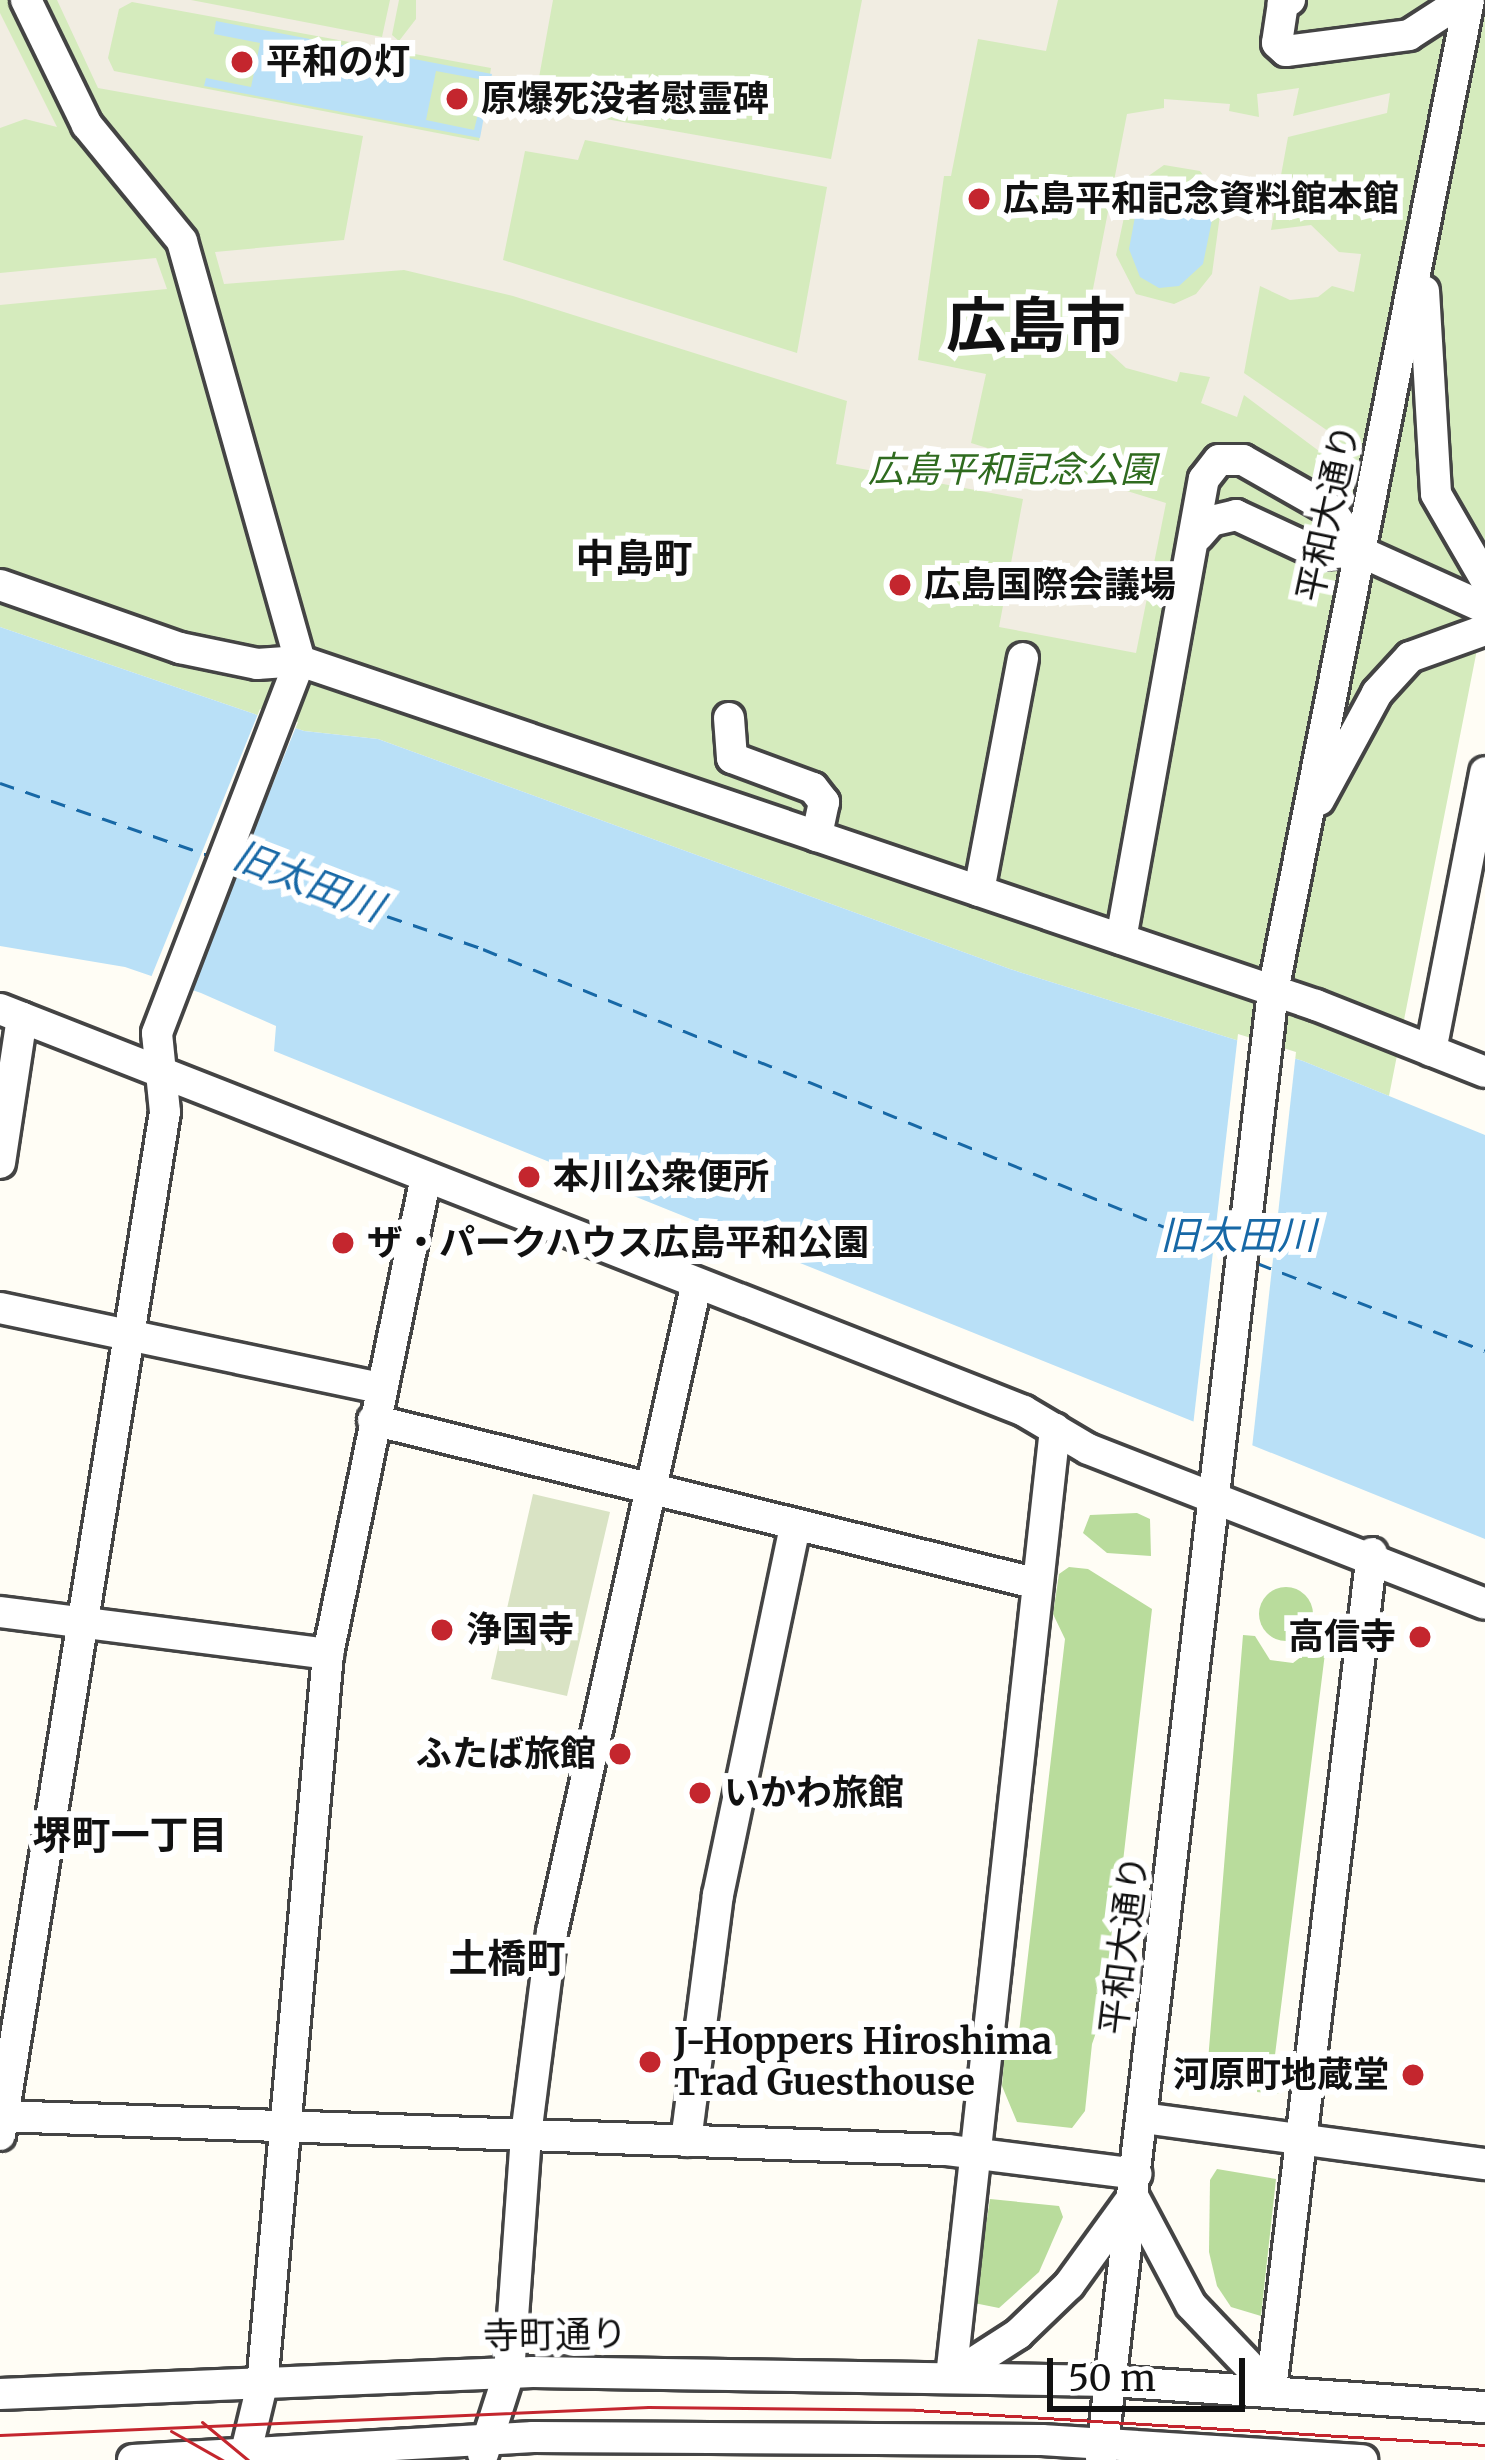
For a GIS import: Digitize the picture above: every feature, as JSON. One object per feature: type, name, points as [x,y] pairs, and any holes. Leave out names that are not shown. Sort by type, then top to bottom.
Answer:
[{"type":"street","points":[[26,0],[87,124],[182,241],[300,661],[284,717],[158,1033],[165,1112],[1,2122],[526,2134],[974,2154],[1134,2185]]},
{"type":"street","points":[[1290,0],[1283,3],[1277,43],[1286,51],[1409,35],[1466,0]]},
{"type":"street","name":"平和大通り","points":[[1102,2452],[1273,991],[1423,243],[1466,0]]},
{"type":"street","points":[[1423,243],[1430,465],[1454,536],[1485,579]]},
{"type":"street","points":[[1121,939],[1198,536],[1204,479],[1219,460],[1243,460],[1331,510],[1359,551]]},
{"type":"street","points":[[1198,536],[1211,521],[1236,515],[1321,554],[1359,551],[1485,608]]},
{"type":"street","points":[[0,584],[179,648],[257,664],[300,661],[1273,991],[1485,1072]]},
{"type":"street","points":[[1303,832],[1377,693],[1410,657],[1485,630]]},
{"type":"street","points":[[980,891],[1023,658]]},
{"type":"street","points":[[729,718],[732,758],[813,788],[824,802],[817,836]]},
{"type":"street","points":[[1431,1051],[1485,772]]},
{"type":"street","points":[[0,1163],[11,1013],[1055,1429],[1214,1502],[1372,1553],[1485,1604]]},
{"type":"street","points":[[244,2457],[262,2385],[281,2128],[328,1654],[426,1177]]},
{"type":"street","points":[[483,2450],[508,2373],[526,2134],[552,1933],[696,1286]]},
{"type":"street","points":[[0,1308],[379,1388]]},
{"type":"street","points":[[373,1420],[1034,1583]]},
{"type":"street","points":[[951,2377],[1034,1583],[1055,1429]]},
{"type":"street","points":[[686,2141],[718,1895],[796,1527]]},
{"type":"street","points":[[1270,2389],[1372,1553]]},
{"type":"street","points":[[0,1612],[328,1654]]},
{"type":"street","points":[[1143,2118],[1485,2164]]},
{"type":"street","points":[[1134,2185],[1191,2305],[1270,2389]]},
{"type":"street","points":[[951,2377],[1006,2343],[1070,2285],[1134,2185]]},
{"type":"street","name":"寺町通り","points":[[0,2395],[508,2373],[1111,2380],[1485,2407]]},
{"type":"street","points":[[262,2385],[282,2456]]},
{"type":"street","points":[[133,2460],[483,2450],[1102,2452],[1362,2460]]},
{"type":"green space","name":"広島平和記念公園","points":[[0,0],[1485,0],[1485,609],[1389,1096],[1303,1061],[1010,969],[378,739],[304,731],[0,627]]},
{"type":"green space","points":[[533,1494],[610,1512],[567,1696],[491,1679]]},
{"type":"green space","points":[[1137,1513],[1150,1519],[1151,1556],[1107,1553],[1083,1533],[1090,1515]]},
{"type":"green space","points":[[1069,1567],[1088,1569],[1152,1609],[1107,2001],[1092,2044],[1085,2111],[1072,2128],[1017,2122],[1002,2086],[1005,2048],[1018,2041],[1065,1639],[1053,1614],[1059,1574]]},
{"type":"green space","points":[[1286,1587],[1305,1595],[1313,1614],[1305,1633],[1286,1641],[1267,1633],[1259,1614],[1267,1595]]},
{"type":"green space","points":[[1243,1635],[1255,1636],[1270,1660],[1293,1663],[1327,1637],[1274,2063],[1285,2070],[1278,2094],[1216,2088],[1207,2073]]},
{"type":"green space","points":[[1217,2169],[1276,2179],[1261,2316],[1231,2307],[1217,2286],[1209,2252],[1210,2180]]},
{"type":"green space","points":[[990,2199],[1059,2206],[1063,2217],[1039,2272],[999,2308],[974,2303]]},
{"type":"shaded area","points":[[57,0],[191,0],[382,37],[390,0],[399,0],[392,35],[399,41],[416,19],[416,0],[553,0],[538,83],[592,95],[589,116],[831,159],[862,0],[1058,0],[1046,51],[978,39],[951,176],[944,176],[918,360],[986,374],[971,443],[1166,503],[1136,653],[999,627],[1023,499],[836,464],[847,401],[513,296],[404,270],[224,284],[215,252],[344,240],[363,136],[98,88]],"holes":[[[132,2],[491,68],[479,141],[114,71],[108,58],[119,9]],[[585,140],[827,187],[797,353],[503,260],[525,151],[578,160]]]},
{"type":"shaded area","points":[[0,13],[57,127],[25,119],[0,128]]},
{"type":"shaded area","points":[[1299,88],[1293,116],[1390,93],[1387,113],[1288,137],[1271,230],[1311,225],[1339,252],[1361,254],[1354,292],[1332,286],[1318,297],[1290,300],[1260,286],[1244,373],[1328,431],[1323,454],[1244,395],[1237,417],[1201,403],[1210,377],[1180,372],[1177,382],[1126,368],[1085,330],[1127,114],[1164,108],[1164,99],[1230,104],[1229,111],[1259,117],[1257,94]],"holes":[[[1164,165],[1200,171],[1222,200],[1212,274],[1196,294],[1174,304],[1136,294],[1116,255],[1130,189]]]},
{"type":"shaded area","points":[[156,258],[167,289],[0,305],[0,273]]},
{"type":"water","points":[[216,21],[492,74],[487,101],[481,100],[484,80],[436,71],[426,120],[474,130],[479,110],[485,111],[480,138],[204,86],[206,78],[251,87],[260,43],[214,34]]},
{"type":"water","points":[[1177,182],[1196,190],[1212,220],[1203,264],[1179,286],[1159,288],[1140,277],[1129,249],[1137,206],[1158,186]]},
{"type":"water","name":"旧太田川","points":[[0,627],[304,731],[378,739],[1010,969],[1303,1061],[1485,1135],[1485,1539],[274,1051],[276,1026],[201,993],[125,967],[0,946]]},
{"type":"pier","points":[[260,709],[298,722],[187,995],[150,980]]},
{"type":"pier","points":[[1238,1034],[1296,1052],[1252,1448],[1193,1426]]},
{"type":"ferry route","points":[[0,783],[208,855]]},
{"type":"ferry route","points":[[234,864],[483,949],[1231,1254]]},
{"type":"ferry route","points":[[1257,1263],[1485,1351]]},
{"type":"tram line","points":[[0,2435],[648,2407],[915,2410],[1485,2445]]},
{"type":"tram line","points":[[202,2422],[248,2460]]},
{"type":"tram line","points":[[171,2431],[222,2460]]},
{"type":"place","name":"平和の灯","points":[[242,62]]},
{"type":"place","name":"原爆死没者慰霊碑","points":[[457,99]]},
{"type":"place","name":"広島平和記念資料館本館","points":[[979,199]]},
{"type":"place","name":"広島国際会議場","points":[[900,585]]},
{"type":"place","name":"本川公衆便所","points":[[529,1177]]},
{"type":"place","name":"ザ・パークハウス広島平和公園","points":[[343,1243]]},
{"type":"place","name":"浄国寺","points":[[442,1630]]},
{"type":"place","name":"高信寺","points":[[1420,1637]]},
{"type":"place","name":"ふたば旅館","points":[[620,1754]]},
{"type":"place","name":"いかわ旅館","points":[[700,1793]]},
{"type":"place","name":"J-Hoppers Hiroshima Trad Guesthouse","points":[[650,2062]]},
{"type":"place","name":"河原町地蔵堂","points":[[1413,2075]]},
{"type":"district","name":"広島市","points":[[1036,325]]},
{"type":"district","name":"中島町","points":[[634,559]]},
{"type":"district","name":"堺町一丁目","points":[[130,1836]]},
{"type":"district","name":"土橋町","points":[[507,1959]]}]
